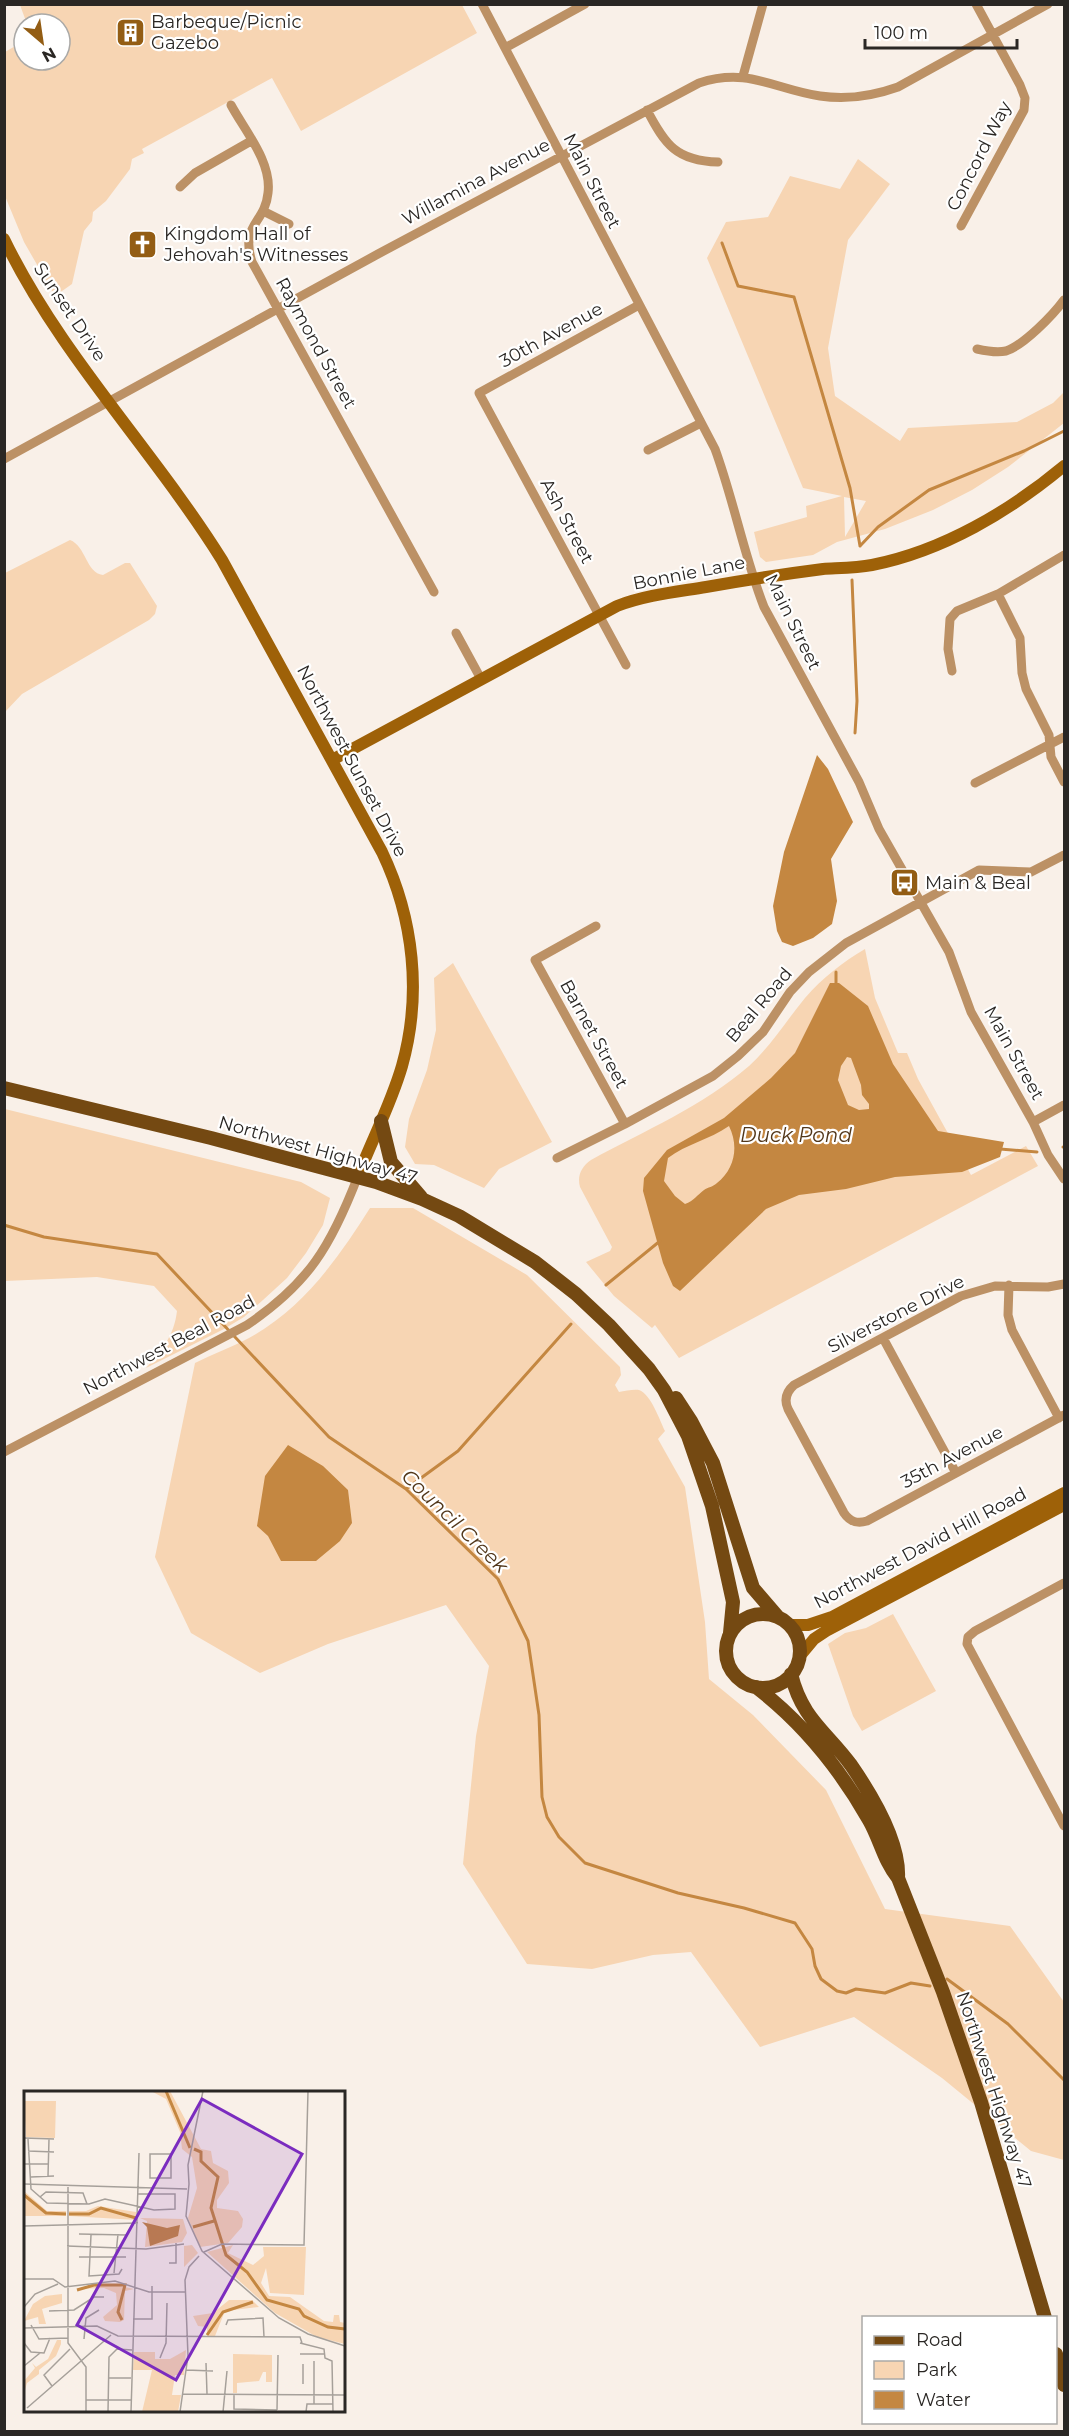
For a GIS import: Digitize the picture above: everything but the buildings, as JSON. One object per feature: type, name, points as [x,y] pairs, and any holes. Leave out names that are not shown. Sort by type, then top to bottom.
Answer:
[{"type":"main road","name":"Northwest Highway 47","points":[[4,1088],[358,1176],[422,1199],[488,1232],[553,1276],[592,1308],[649,1369],[664,1390],[688,1436],[712,1506],[734,1602],[730,1633]]},
{"type":"main road","points":[[381,1121],[391,1162],[422,1199]]},
{"type":"main road","name":"Northwest Highway 47","points":[[664,1390],[674,1395],[692,1421],[713,1463],[753,1588],[784,1621]]},
{"type":"main road","points":[[767,1614],[784,1621],[796,1634],[799,1645],[799,1657],[791,1674],[775,1686],[756,1687],[745,1683],[729,1667],[726,1644],[730,1633],[746,1618],[767,1614]]},
{"type":"main road","name":"Northwest Highway 47","points":[[791,1674],[796,1695],[805,1711],[850,1765],[881,1817],[899,1863],[898,1878]]},
{"type":"main road","name":"Northwest Highway 47","points":[[756,1687],[786,1713],[838,1771],[871,1824],[889,1867],[898,1878],[943,1992],[981,2102],[1044,2316]]},
{"type":"main road","points":[[1057,2357],[1065,2385]]},
{"type":"street","name":"Main Street","points":[[482,4],[721,465],[753,579],[778,637],[859,782],[879,829],[949,952],[971,1012],[1033,1122],[1048,1155],[1065,1179]]},
{"type":"street","points":[[505,48],[585,4]]},
{"type":"street","points":[[743,76],[763,4]]},
{"type":"street","name":"Concord Way","points":[[961,226],[1024,110],[1025,99],[1020,85],[976,4]]},
{"type":"street","name":"Willamina Avenue","points":[[4,459],[560,156],[699,83],[714,78],[743,76],[820,96],[847,98],[876,94],[898,87],[1048,4]]},
{"type":"street","name":"Raymond Street","points":[[231,105],[262,159],[269,181],[267,201],[263,211],[251,227],[248,249],[252,261],[434,592]]},
{"type":"street","points":[[647,110],[665,141],[675,152],[697,161],[718,162]]},
{"type":"street","points":[[180,187],[195,173],[251,141]]},
{"type":"street","points":[[263,211],[290,224]]},
{"type":"street","name":"Sunset Drive","points":[[4,239],[37,299],[110,402]]},
{"type":"street","points":[[977,349],[995,352],[1011,349],[1030,335],[1065,300]]},
{"type":"street","name":"30th Avenue","points":[[479,393],[639,305]]},
{"type":"street","name":"Ash Street","points":[[479,393],[626,664]]},
{"type":"street","name":"Northwest Sunset Drive","points":[[110,402],[218,553],[388,864],[403,906],[411,945],[413,1003],[407,1044],[402,1068],[358,1176]]},
{"type":"street","points":[[648,450],[701,423]]},
{"type":"street","name":"Bonnie Lane","points":[[332,760],[617,606],[647,597],[753,579],[870,565],[911,554],[960,534],[986,520],[1036,489],[1065,466]]},
{"type":"street","points":[[952,671],[948,649],[950,619],[957,611],[998,594],[1065,555]]},
{"type":"street","points":[[998,594],[1020,638],[1022,673],[1026,689],[1048,735],[1052,757],[1065,782]]},
{"type":"street","points":[[456,633],[482,680]]},
{"type":"street","points":[[975,783],[1065,737]]},
{"type":"street","name":"Beal Road","points":[[557,1158],[713,1076],[763,1032],[790,992],[809,972],[846,943],[979,870],[1031,872],[1065,855]]},
{"type":"street","name":"Barnet Street","points":[[596,926],[535,960],[625,1124]]},
{"type":"street","points":[[1033,1122],[1065,1105]]},
{"type":"street","name":"Northwest Beal Road","points":[[4,1452],[247,1325],[289,1293],[314,1266],[336,1230],[358,1176]]},
{"type":"street","name":"Silverstone Drive","points":[[855,1522],[846,1516],[788,1409],[787,1395],[794,1385],[961,1296],[986,1288],[1009,1285],[1048,1287],[1065,1284]]},
{"type":"street","points":[[1009,1285],[1008,1315],[1012,1330],[1062,1417]]},
{"type":"street","points":[[883,1338],[956,1473]]},
{"type":"street","name":"35th Avenue","points":[[855,1522],[867,1521],[1062,1417]]},
{"type":"street","name":"Northwest David Hill Road","points":[[784,1621],[808,1625],[832,1617],[1065,1493]]},
{"type":"street","name":"Northwest David Hill Road","points":[[799,1657],[814,1639],[826,1631],[1065,1505]]},
{"type":"street","points":[[1065,1583],[975,1631],[968,1638],[969,1650],[1065,1826]]},
{"type":"green space","points":[[20,5],[462,5],[477,33],[301,131],[272,78],[142,149],[144,153],[132,159],[130,169],[106,201],[93,212],[92,221],[84,231],[72,284],[55,296],[24,242],[5,196],[5,52],[12,48],[12,72],[72,72],[72,12],[23,12]]},
{"type":"green space","points":[[858,159],[890,184],[848,240],[828,348],[835,396],[900,441],[908,428],[1017,422],[1053,403],[1064,392],[1064,423],[1008,467],[972,490],[933,510],[885,529],[837,542],[813,555],[766,562],[760,557],[754,532],[807,517],[806,506],[842,496],[803,488],[707,258],[726,222],[768,217],[790,176],[840,189]],"holes":[[[844,497],[866,501],[845,537]]]},
{"type":"green space","points":[[70,540],[80,548],[89,565],[97,573],[103,575],[125,563],[130,563],[157,606],[155,614],[149,620],[22,694],[5,712],[5,573]]},
{"type":"green space","points":[[865,949],[875,998],[898,1053],[907,1053],[918,1079],[971,1175],[1026,1146],[1038,1166],[679,1358],[655,1325],[652,1328],[614,1296],[586,1262],[610,1251],[612,1247],[580,1187],[581,1172],[591,1160],[693,1106],[749,1066],[818,984]]},
{"type":"green space","points":[[453,963],[552,1142],[499,1169],[484,1188],[434,1165],[415,1164],[405,1147],[409,1119],[427,1070],[436,1030],[434,978]]},
{"type":"green space","points":[[5,1109],[301,1182],[330,1198],[323,1225],[287,1278],[244,1317],[146,1368],[166,1342],[173,1328],[177,1311],[154,1286],[97,1277],[5,1281]]},
{"type":"green space","points":[[370,1208],[413,1208],[527,1275],[620,1367],[621,1375],[615,1385],[619,1392],[639,1390],[647,1397],[655,1408],[665,1431],[658,1439],[685,1487],[705,1622],[709,1679],[753,1715],[826,1790],[885,1909],[1010,1926],[1064,2002],[1064,2160],[1031,2151],[942,2078],[854,2017],[760,2047],[691,1952],[653,1955],[592,1969],[527,1964],[463,1864],[476,1736],[489,1666],[446,1605],[328,1644],[260,1673],[191,1633],[155,1557],[195,1363],[249,1338],[287,1312],[332,1263]]},
{"type":"green space","points":[[893,1614],[936,1691],[862,1731],[853,1716],[828,1644],[845,1633],[866,1628]]},
{"type":"water","points":[[817,755],[828,769],[853,822],[831,859],[837,901],[832,924],[813,938],[793,946],[782,942],[777,931],[773,906],[784,852]]},
{"type":"water","name":"Duck Pond","points":[[830,983],[839,983],[868,1006],[893,1064],[938,1131],[1004,1142],[1000,1157],[962,1172],[895,1177],[846,1189],[799,1195],[766,1209],[680,1291],[673,1286],[663,1263],[643,1191],[644,1178],[667,1150],[724,1118],[771,1078],[795,1053]],"holes":[[[847,1057],[851,1058],[861,1085],[862,1095],[869,1104],[869,1109],[859,1110],[848,1105],[838,1080],[841,1066]],[[729,1126],[734,1141],[734,1157],[728,1171],[715,1184],[685,1204],[675,1196],[664,1181],[668,1158]]]},
{"type":"water","points":[[288,1445],[323,1466],[348,1490],[352,1523],[340,1541],[316,1561],[281,1561],[268,1536],[257,1526],[265,1476]]},
{"type":"waterway","points":[[722,243],[738,286],[794,297],[850,488],[860,546]]},
{"type":"waterway","points":[[860,546],[878,527],[929,490],[1024,451],[1064,431]]},
{"type":"waterway","points":[[852,580],[857,701],[855,733]]},
{"type":"waterway","points":[[836,972],[836,987]]},
{"type":"waterway","points":[[1000,1149],[1037,1152]]},
{"type":"waterway","name":"Council Creek","points":[[4,1225],[44,1237],[157,1254],[329,1437],[406,1489],[498,1579],[528,1641],[539,1715],[542,1797],[547,1817],[559,1837],[585,1863],[678,1893],[744,1908],[795,1923],[812,1949],[815,1966],[821,1979],[837,1991],[846,1993],[856,1989],[885,1993],[911,1983],[930,1986]]},
{"type":"waterway","points":[[606,1285],[660,1241]]},
{"type":"waterway","points":[[406,1489],[458,1451],[571,1324]]},
{"type":"waterway","name":"Council Creek","points":[[947,1979],[1008,2024],[1064,2080]]},
{"type":"place","name":"Barbeque/Picnic Gazebo","points":[[130,32]]},
{"type":"place","name":"Kingdom Hall of Jehovah's Witnesses","points":[[143,244]]},
{"type":"place","name":"Main & Beal","points":[[904,883]]}]
